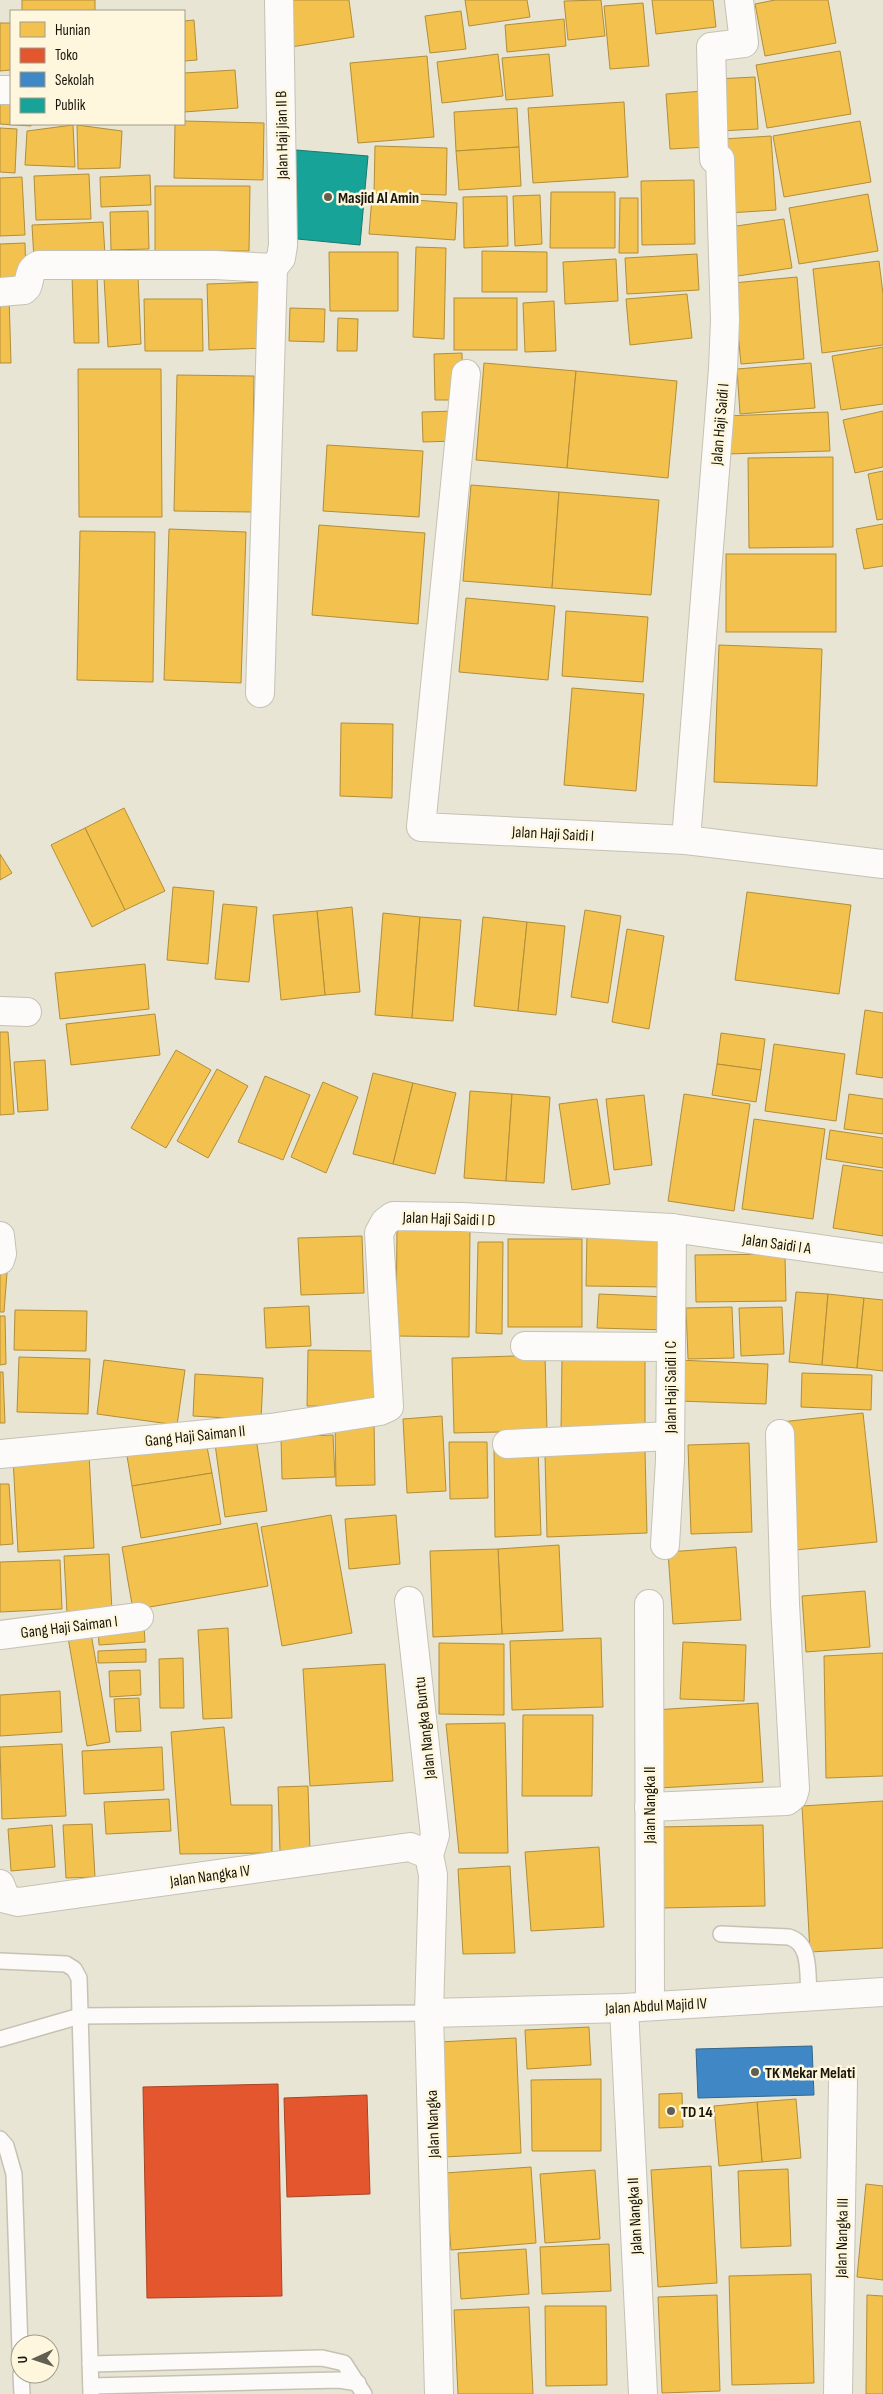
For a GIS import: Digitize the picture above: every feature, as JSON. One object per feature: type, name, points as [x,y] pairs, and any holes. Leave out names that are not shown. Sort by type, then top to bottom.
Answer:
[{"type":"street","name":"Jalan Haji Jian II B","points":[[273,268],[281,258],[283,245],[279,0]]},
{"type":"street","name":"Jalan Haji Saidi I","points":[[686,840],[724,340],[720,159],[714,159],[711,47],[744,43],[739,0]]},
{"type":"street","points":[[0,292],[24,290],[28,287],[30,272],[33,267],[38,265],[215,265],[273,268],[260,693]]},
{"type":"street","name":"Jalan Haji Saidi I","points":[[466,374],[421,827],[686,840],[883,864]]},
{"type":"street","points":[[0,1011],[27,1012]]},
{"type":"street","name":"Jalan Haji Saidi I D","points":[[389,1407],[379,1233],[386,1222],[393,1216],[462,1217],[672,1228]]},
{"type":"street","name":"Jalan Saidi I A","points":[[672,1228],[883,1258]]},
{"type":"street","name":"Jalan Haji Saidi I C","points":[[665,1545],[670,1436],[672,1228]]},
{"type":"street","points":[[0,1236],[2,1254],[0,1260]]},
{"type":"street","points":[[525,1346],[670,1347]]},
{"type":"street","name":"Gang Haji Saiman II","points":[[0,1454],[272,1428],[380,1411],[389,1407]]},
{"type":"street","points":[[649,1807],[787,1801],[793,1796],[795,1789],[785,1604],[780,1434]]},
{"type":"street","points":[[507,1444],[670,1436]]},
{"type":"street","name":"Jalan Nangka Buntu","points":[[410,1601],[434,1835],[429,1854]]},
{"type":"street","name":"Jalan Nangka II","points":[[644,2394],[637,2007],[649,1807],[649,1604]]},
{"type":"street","name":"Gang Haji Saiman I","points":[[0,1635],[139,1617]]},
{"type":"street","name":"Jalan Nangka IV","points":[[0,1884],[6,1899],[18,1902],[410,1847],[429,1854]]},
{"type":"street","name":"Jalan Nangka","points":[[429,1854],[433,1875],[429,2013],[439,2394]]},
{"type":"street","name":"Jalan Abdul Majid IV","points":[[429,2013],[637,2007],[883,1992]]},
{"type":"street","name":"Jalan Nangka III","points":[[838,2394],[843,2082]]},
{"type":"lane","points":[[721,1934],[788,1937],[798,1940],[805,1950],[808,1996]]},
{"type":"lane","points":[[0,1961],[66,1964],[74,1969],[79,1978],[91,2390],[339,2380],[361,2389]]},
{"type":"lane","points":[[0,2039],[80,2016],[429,2013]]},
{"type":"lane","points":[[0,2139],[6,2146],[14,2174],[19,2334]]},
{"type":"lane","points":[[90,2364],[322,2358],[344,2363],[361,2389]]},
{"type":"building: Hunian","points":[[22,0],[95,0],[95,10],[22,10]]},
{"type":"building: Hunian","points":[[285,0],[349,0],[354,37],[291,47]]},
{"type":"building: Hunian","points":[[465,0],[527,0],[530,17],[469,26]]},
{"type":"building: Hunian","points":[[601,0],[605,36],[568,40],[564,1]]},
{"type":"building: Hunian","points":[[652,0],[713,0],[716,27],[656,34]]},
{"type":"building: Hunian","points":[[775,0],[828,0],[836,43],[765,56],[755,4]]},
{"type":"building: Hunian","points":[[643,3],[649,66],[610,69],[604,6]]},
{"type":"building: Hunian","points":[[461,11],[466,49],[430,53],[425,16]]},
{"type":"building: Hunian","points":[[564,19],[566,46],[507,52],[505,25]]},
{"type":"building: Hunian","points":[[194,20],[197,60],[185,61],[185,21]]},
{"type":"building: Hunian","points":[[0,23],[10,23],[10,70],[0,71]]},
{"type":"building: Hunian","points":[[840,51],[851,114],[767,128],[756,65]]},
{"type":"building: Hunian","points":[[498,54],[503,96],[442,103],[437,62]]},
{"type":"building: Hunian","points":[[549,54],[553,96],[506,100],[502,58]]},
{"type":"building: Hunian","points":[[427,56],[434,137],[358,143],[350,63]]},
{"type":"building: Hunian","points":[[235,70],[238,108],[185,112],[185,73]]},
{"type":"building: Hunian","points":[[755,77],[758,129],[719,131],[716,79]]},
{"type":"building: Hunian","points":[[703,91],[708,147],[670,149],[666,94]]},
{"type":"building: Hunian","points":[[10,92],[10,125],[0,124],[0,93]]},
{"type":"building: Hunian","points":[[624,102],[628,177],[533,183],[528,108]]},
{"type":"building: Hunian","points":[[517,108],[519,147],[456,151],[454,112]]},
{"type":"building: Hunian","points":[[185,121],[264,123],[263,180],[174,178],[175,125],[185,125]]},
{"type":"building: Hunian","points":[[860,121],[871,182],[784,197],[773,136]]},
{"type":"building: Hunian","points":[[73,125],[75,167],[25,165],[27,131]]},
{"type":"building: Hunian","points":[[77,125],[122,131],[120,168],[78,169]]},
{"type":"building: Hunian","points":[[0,128],[17,129],[15,173],[0,172]]},
{"type":"building: Hunian","points":[[771,136],[776,210],[728,213],[723,139]]},
{"type":"building: Hunian","points":[[375,146],[447,148],[446,195],[374,193]]},
{"type":"building: Hunian","points":[[519,147],[521,186],[459,190],[456,151]]},
{"type":"building: Hunian","points":[[89,174],[91,219],[36,220],[34,176]]},
{"type":"building: Hunian","points":[[150,175],[151,205],[101,207],[100,177]]},
{"type":"building: Hunian","points":[[22,177],[25,235],[0,236],[0,178]]},
{"type":"building: Hunian","points":[[694,180],[695,244],[642,245],[641,181]]},
{"type":"building: Hunian","points":[[155,186],[250,186],[249,251],[155,251]]},
{"type":"building: Hunian","points":[[551,192],[615,192],[615,248],[550,248]]},
{"type":"building: Hunian","points":[[868,194],[878,251],[799,264],[789,208]]},
{"type":"building: Hunian","points":[[540,195],[542,244],[515,246],[513,196]]},
{"type":"building: Hunian","points":[[507,196],[508,246],[464,248],[463,197]]},
{"type":"building: Hunian","points":[[372,197],[457,203],[455,240],[369,234]]},
{"type":"building: Hunian","points":[[620,198],[638,198],[638,253],[619,253]]},
{"type":"building: Hunian","points":[[148,211],[149,249],[111,250],[110,212]]},
{"type":"building: Hunian","points":[[784,219],[792,268],[731,277],[723,228]]},
{"type":"building: Hunian","points":[[103,222],[105,255],[34,260],[32,225]]},
{"type":"building: Hunian","points":[[25,243],[26,279],[0,280],[0,244]]},
{"type":"building: Hunian","points":[[416,247],[446,248],[444,339],[413,337]]},
{"type":"building: Hunian","points":[[482,251],[547,252],[547,292],[482,292]]},
{"type":"building: Hunian","points":[[329,252],[398,252],[398,311],[330,311]]},
{"type":"building: Hunian","points":[[697,254],[699,290],[627,294],[625,258]]},
{"type":"building: Hunian","points":[[616,259],[618,301],[565,304],[563,262]]},
{"type":"building: Hunian","points":[[879,261],[883,294],[883,345],[822,353],[813,269]]},
{"type":"building: Hunian","points":[[97,273],[99,343],[74,343],[72,274]]},
{"type":"building: Hunian","points":[[138,276],[141,344],[108,347],[104,278]]},
{"type":"building: Hunian","points":[[797,277],[804,359],[741,364],[733,283]]},
{"type":"building: Hunian","points":[[266,282],[269,348],[209,350],[207,284]]},
{"type":"building: Hunian","points":[[687,294],[692,338],[630,345],[626,299]]},
{"type":"building: Hunian","points":[[0,295],[9,295],[11,363],[0,363]]},
{"type":"building: Hunian","points":[[454,298],[517,298],[517,350],[454,350]]},
{"type":"building: Hunian","points":[[144,299],[202,299],[203,351],[145,351]]},
{"type":"building: Hunian","points":[[554,301],[556,351],[525,352],[523,303]]},
{"type":"building: Hunian","points":[[290,308],[325,309],[324,342],[289,341]]},
{"type":"building: Hunian","points":[[338,318],[358,319],[357,351],[337,351]]},
{"type":"building: Hunian","points":[[883,347],[883,404],[841,410],[832,356]]},
{"type":"building: Hunian","points":[[462,353],[463,400],[435,400],[434,354]]},
{"type":"building: Hunian","points":[[484,363],[576,371],[567,468],[476,460]]},
{"type":"building: Hunian","points":[[811,363],[815,408],[740,414],[737,369]]},
{"type":"building: Hunian","points":[[78,369],[161,369],[162,517],[79,517]]},
{"type":"building: Hunian","points":[[576,371],[677,381],[668,478],[567,468]]},
{"type":"building: Hunian","points":[[177,375],[254,376],[252,512],[174,511]]},
{"type":"building: Hunian","points":[[455,411],[456,441],[423,442],[422,412]]},
{"type":"building: Hunian","points":[[883,411],[883,467],[855,473],[843,420]]},
{"type":"building: Hunian","points":[[828,412],[830,451],[726,454],[725,416]]},
{"type":"building: Hunian","points":[[327,445],[423,451],[419,517],[323,511]]},
{"type":"building: Hunian","points":[[833,457],[833,547],[749,548],[748,458]]},
{"type":"building: Hunian","points":[[883,471],[883,519],[877,520],[868,474]]},
{"type":"building: Hunian","points":[[471,485],[559,492],[552,588],[463,581]]},
{"type":"building: Hunian","points":[[559,492],[659,500],[651,595],[552,588]]},
{"type":"building: Hunian","points":[[883,524],[883,566],[864,569],[856,529]]},
{"type":"building: Hunian","points":[[319,525],[425,533],[418,624],[312,615]]},
{"type":"building: Hunian","points":[[169,529],[246,532],[241,683],[164,680]]},
{"type":"building: Hunian","points":[[80,531],[155,532],[153,682],[77,680]]},
{"type":"building: Hunian","points":[[726,554],[836,554],[836,632],[726,632]]},
{"type":"building: Hunian","points":[[466,598],[555,606],[548,680],[459,672]]},
{"type":"building: Hunian","points":[[566,611],[648,617],[643,682],[562,676]]},
{"type":"building: Hunian","points":[[719,645],[822,649],[817,786],[714,782]]},
{"type":"building: Hunian","points":[[572,688],[644,694],[636,791],[564,785]]},
{"type":"building: Hunian","points":[[341,723],[393,724],[392,798],[340,796]]},
{"type":"building: Hunian","points":[[124,808],[165,891],[125,910],[85,828]]},
{"type":"building: Hunian","points":[[85,828],[125,910],[92,927],[51,845]]},
{"type":"building: Hunian","points":[[0,854],[12,873],[0,880]]},
{"type":"building: Hunian","points":[[173,887],[214,891],[208,964],[167,960]]},
{"type":"building: Hunian","points":[[747,892],[851,905],[839,994],[735,980]]},
{"type":"building: Hunian","points":[[223,904],[257,907],[249,982],[215,979]]},
{"type":"building: Hunian","points":[[352,907],[360,992],[325,995],[317,911]]},
{"type":"building: Hunian","points":[[585,910],[621,916],[608,1003],[571,997]]},
{"type":"building: Hunian","points":[[317,911],[325,995],[281,1000],[273,915]]},
{"type":"building: Hunian","points":[[383,913],[420,917],[412,1018],[375,1015]]},
{"type":"building: Hunian","points":[[420,917],[461,920],[453,1021],[412,1018]]},
{"type":"building: Hunian","points":[[483,917],[527,922],[518,1011],[474,1006]]},
{"type":"building: Hunian","points":[[527,922],[565,926],[556,1015],[518,1011]]},
{"type":"building: Hunian","points":[[627,929],[664,936],[649,1029],[612,1022]]},
{"type":"building: Hunian","points":[[145,964],[149,1009],[60,1019],[55,973]]},
{"type":"building: Hunian","points":[[865,1010],[883,1013],[883,1078],[856,1074]]},
{"type":"building: Hunian","points":[[155,1014],[160,1055],[71,1065],[66,1024]]},
{"type":"building: Hunian","points":[[0,1032],[8,1032],[14,1114],[0,1115]]},
{"type":"building: Hunian","points":[[721,1033],[765,1039],[761,1070],[717,1064]]},
{"type":"building: Hunian","points":[[774,1044],[845,1054],[836,1121],[765,1111]]},
{"type":"building: Hunian","points":[[176,1050],[211,1070],[166,1148],[131,1128]]},
{"type":"building: Hunian","points":[[45,1060],[48,1110],[18,1112],[14,1062]]},
{"type":"building: Hunian","points":[[717,1064],[761,1070],[756,1102],[712,1095]]},
{"type":"building: Hunian","points":[[217,1069],[248,1086],[208,1158],[177,1141]]},
{"type":"building: Hunian","points":[[373,1073],[413,1083],[393,1164],[353,1154]]},
{"type":"building: Hunian","points":[[265,1076],[310,1095],[283,1160],[238,1142]]},
{"type":"building: Hunian","points":[[323,1082],[358,1097],[326,1173],[291,1157]]},
{"type":"building: Hunian","points":[[413,1083],[456,1093],[435,1174],[393,1164]]},
{"type":"building: Hunian","points":[[470,1091],[512,1094],[506,1181],[464,1178]]},
{"type":"building: Hunian","points":[[512,1094],[550,1097],[544,1183],[506,1181]]},
{"type":"building: Hunian","points":[[684,1094],[750,1104],[734,1211],[668,1201]]},
{"type":"building: Hunian","points":[[849,1094],[883,1099],[883,1134],[844,1129]]},
{"type":"building: Hunian","points":[[644,1095],[652,1165],[614,1170],[606,1099]]},
{"type":"building: Hunian","points":[[597,1099],[610,1184],[572,1190],[559,1104]]},
{"type":"building: Hunian","points":[[754,1119],[825,1129],[813,1219],[742,1209]]},
{"type":"building: Hunian","points":[[830,1130],[883,1138],[883,1168],[826,1159]]},
{"type":"building: Hunian","points":[[843,1165],[883,1171],[883,1236],[833,1228]]},
{"type":"building: Hunian","points":[[397,1229],[470,1230],[469,1337],[396,1336]]},
{"type":"building: Hunian","points":[[587,1232],[668,1234],[667,1287],[586,1286]]},
{"type":"building: Hunian","points":[[362,1236],[364,1293],[301,1295],[298,1238]]},
{"type":"building: Hunian","points":[[508,1239],[582,1239],[582,1327],[508,1327]]},
{"type":"building: Hunian","points":[[478,1242],[503,1242],[502,1334],[476,1333]]},
{"type":"building: Hunian","points":[[785,1254],[786,1301],[696,1302],[695,1255]]},
{"type":"building: Hunian","points":[[0,1272],[7,1273],[4,1312],[0,1312]]},
{"type":"building: Hunian","points":[[796,1292],[828,1294],[822,1365],[789,1362]]},
{"type":"building: Hunian","points":[[599,1294],[667,1297],[666,1330],[597,1328]]},
{"type":"building: Hunian","points":[[828,1294],[864,1298],[857,1368],[822,1365]]},
{"type":"building: Hunian","points":[[864,1298],[883,1300],[883,1371],[857,1368]]},
{"type":"building: Hunian","points":[[309,1306],[311,1346],[266,1348],[264,1308]]},
{"type":"building: Hunian","points":[[732,1307],[734,1358],[688,1359],[686,1308]]},
{"type":"building: Hunian","points":[[782,1307],[784,1354],[741,1356],[739,1308]]},
{"type":"building: Hunian","points":[[15,1310],[87,1311],[86,1351],[14,1350]]},
{"type":"building: Hunian","points":[[0,1316],[5,1316],[6,1364],[0,1365]]},
{"type":"building: Hunian","points":[[308,1350],[375,1351],[375,1407],[307,1406]]},
{"type":"building: Hunian","points":[[545,1355],[547,1431],[454,1433],[452,1358]]},
{"type":"building: Hunian","points":[[19,1357],[90,1359],[88,1414],[17,1412]]},
{"type":"building: Hunian","points":[[562,1359],[645,1360],[645,1430],[561,1429]]},
{"type":"building: Hunian","points":[[104,1360],[185,1370],[177,1425],[97,1414]]},
{"type":"building: Hunian","points":[[678,1360],[768,1364],[766,1404],[677,1401]]},
{"type":"building: Hunian","points":[[0,1372],[3,1372],[5,1423],[0,1423]]},
{"type":"building: Hunian","points":[[802,1373],[872,1375],[871,1410],[801,1407]]},
{"type":"building: Hunian","points":[[195,1374],[263,1378],[261,1420],[193,1416]]},
{"type":"building: Hunian","points":[[863,1413],[877,1542],[795,1550],[781,1422]]},
{"type":"building: Hunian","points":[[442,1416],[446,1491],[407,1493],[403,1419]]},
{"type":"building: Hunian","points":[[374,1420],[375,1485],[336,1486],[335,1421]]},
{"type":"building: Hunian","points":[[333,1435],[335,1477],[282,1479],[281,1437]]},
{"type":"building: Hunian","points":[[205,1436],[212,1473],[132,1486],[126,1450]]},
{"type":"building: Hunian","points":[[256,1438],[267,1511],[225,1517],[215,1444]]},
{"type":"building: Hunian","points":[[449,1442],[487,1442],[488,1498],[450,1499]]},
{"type":"building: Hunian","points":[[749,1443],[752,1532],[691,1534],[688,1445]]},
{"type":"building: Hunian","points":[[538,1448],[541,1535],[495,1537],[494,1449]]},
{"type":"building: Hunian","points":[[645,1451],[647,1533],[547,1537],[545,1455]]},
{"type":"building: Hunian","points":[[89,1454],[94,1548],[18,1552],[13,1458]]},
{"type":"building: Hunian","points":[[212,1473],[221,1524],[141,1538],[132,1486]]},
{"type":"building: Hunian","points":[[0,1484],[9,1484],[13,1544],[0,1545]]},
{"type":"building: Hunian","points":[[331,1515],[352,1633],[282,1646],[261,1527]]},
{"type":"building: Hunian","points":[[396,1515],[400,1564],[349,1569],[345,1519]]},
{"type":"building: Hunian","points":[[257,1523],[268,1586],[133,1610],[122,1547]]},
{"type":"building: Hunian","points":[[559,1545],[563,1631],[502,1634],[498,1549]]},
{"type":"building: Hunian","points":[[736,1547],[741,1620],[673,1624],[668,1552]]},
{"type":"building: Hunian","points":[[498,1549],[502,1634],[433,1637],[430,1551]]},
{"type":"building: Hunian","points":[[109,1554],[112,1611],[67,1613],[64,1556]]},
{"type":"building: Hunian","points":[[60,1560],[62,1609],[0,1612],[0,1562]]},
{"type":"building: Hunian","points":[[865,1591],[870,1647],[806,1652],[802,1596]]},
{"type":"building: Hunian","points":[[144,1626],[145,1642],[99,1645],[98,1629]]},
{"type":"building: Hunian","points":[[90,1628],[110,1742],[87,1746],[67,1632]]},
{"type":"building: Hunian","points":[[228,1628],[232,1718],[203,1719],[198,1630]]},
{"type":"building: Hunian","points":[[601,1638],[603,1707],[512,1710],[510,1641]]},
{"type":"building: Hunian","points":[[683,1642],[746,1645],[744,1701],[680,1699]]},
{"type":"building: Hunian","points":[[439,1643],[504,1644],[504,1715],[439,1714]]},
{"type":"building: Hunian","points":[[146,1649],[146,1662],[98,1663],[98,1651]]},
{"type":"building: Hunian","points":[[883,1653],[883,1776],[826,1778],[824,1656]]},
{"type":"building: Hunian","points":[[183,1658],[184,1708],[160,1708],[159,1659]]},
{"type":"building: Hunian","points":[[385,1664],[393,1781],[310,1786],[303,1669]]},
{"type":"building: Hunian","points":[[140,1670],[141,1695],[110,1697],[109,1671]]},
{"type":"building: Hunian","points":[[60,1691],[62,1732],[0,1736],[0,1695]]},
{"type":"building: Hunian","points":[[139,1698],[141,1731],[116,1732],[114,1699]]},
{"type":"building: Hunian","points":[[758,1703],[763,1782],[659,1788],[655,1710]]},
{"type":"building: Hunian","points":[[523,1715],[593,1715],[592,1796],[522,1796]]},
{"type":"building: Hunian","points":[[505,1723],[508,1853],[459,1853],[446,1724]]},
{"type":"building: Hunian","points":[[224,1727],[231,1805],[272,1805],[272,1853],[180,1854],[171,1732]]},
{"type":"building: Hunian","points":[[62,1744],[66,1816],[2,1819],[0,1747]]},
{"type":"building: Hunian","points":[[162,1747],[164,1790],[84,1794],[82,1751]]},
{"type":"building: Hunian","points":[[308,1786],[310,1851],[280,1852],[278,1787]]},
{"type":"building: Hunian","points":[[169,1799],[171,1831],[106,1834],[104,1802]]},
{"type":"building: Hunian","points":[[883,1801],[883,1948],[810,1952],[802,1806]]},
{"type":"building: Hunian","points":[[92,1824],[95,1877],[66,1878],[63,1825]]},
{"type":"building: Hunian","points":[[52,1825],[55,1867],[11,1871],[8,1829]]},
{"type":"building: Hunian","points":[[763,1825],[765,1906],[661,1908],[659,1827]]},
{"type":"building: Hunian","points":[[599,1847],[604,1927],[531,1931],[525,1852]]},
{"type":"building: Hunian","points":[[510,1866],[515,1953],[463,1954],[458,1869]]},
{"type":"building: Hunian","points":[[589,2027],[591,2065],[527,2069],[525,2030]]},
{"type":"building: Hunian","points":[[516,2038],[521,2153],[444,2157],[439,2042]]},
{"type":"building: Hunian","points":[[601,2079],[601,2151],[532,2151],[531,2080]]},
{"type":"building: Hunian","name":"TD 14","points":[[682,2093],[683,2127],[659,2128],[659,2094]]},
{"type":"building: Hunian","points":[[796,2099],[801,2158],[762,2162],[757,2102]]},
{"type":"building: Hunian","points":[[757,2102],[762,2162],[719,2166],[714,2106]]},
{"type":"building: Hunian","points":[[711,2166],[717,2283],[658,2287],[651,2170]]},
{"type":"building: Hunian","points":[[531,2167],[536,2243],[451,2250],[445,2173]]},
{"type":"building: Hunian","points":[[788,2169],[791,2246],[741,2248],[738,2171]]},
{"type":"building: Hunian","points":[[595,2170],[600,2239],[545,2243],[540,2174]]},
{"type":"building: Hunian","points":[[866,2184],[883,2186],[883,2280],[857,2277]]},
{"type":"building: Hunian","points":[[609,2244],[611,2291],[542,2294],[540,2247]]},
{"type":"building: Hunian","points":[[526,2249],[529,2294],[461,2299],[458,2253]]},
{"type":"building: Hunian","points":[[811,2274],[814,2383],[732,2385],[729,2276]]},
{"type":"building: Hunian","points":[[717,2295],[720,2391],[662,2393],[658,2297]]},
{"type":"building: Hunian","points":[[867,2295],[883,2296],[883,2394],[866,2394]]},
{"type":"building: Hunian","points":[[545,2306],[606,2306],[607,2385],[546,2386]]},
{"type":"building: Hunian","points":[[529,2307],[533,2394],[458,2394],[454,2310]]},
{"type":"building: Toko","points":[[278,2084],[282,2296],[147,2298],[143,2087]]},
{"type":"building: Toko","points":[[367,2095],[370,2194],[287,2197],[284,2098]]},
{"type":"building: Sekolah","name":"TK Mekar Melati","points":[[812,2046],[814,2095],[698,2098],[696,2049]]},
{"type":"building: Publik","name":"Masjid Al Amin","points":[[296,150],[368,156],[360,245],[287,238]]},
{"type":"place","name":"Masjid Al Amin","points":[[328,197]]},
{"type":"place","name":"TK Mekar Melati","points":[[755,2072]]},
{"type":"place","name":"TD 14","points":[[671,2111]]}]
